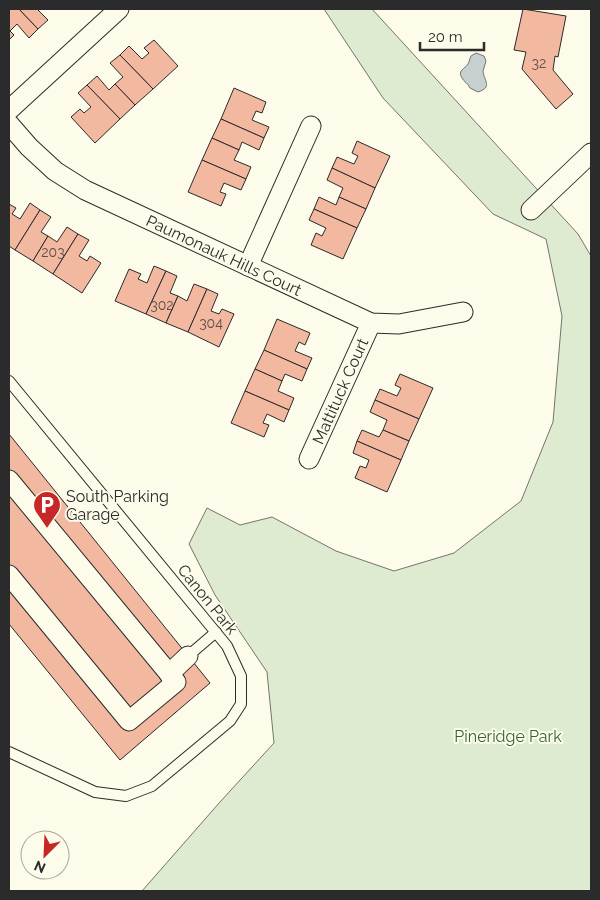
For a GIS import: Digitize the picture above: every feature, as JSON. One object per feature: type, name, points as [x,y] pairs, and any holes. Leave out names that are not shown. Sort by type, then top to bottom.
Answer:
[{"type":"street","points":[[9,110],[119,9]]},
{"type":"street","name":"Paumonauk Hills Court","points":[[9,124],[29,147],[55,171],[85,190],[371,323],[399,324],[463,312]]},
{"type":"street","points":[[248,266],[312,126]]},
{"type":"street","points":[[530,210],[591,153]]},
{"type":"street","name":"Mattituck Court","points":[[309,459],[371,323]]},
{"type":"street","points":[[9,480],[176,682],[130,721],[9,575]]},
{"type":"street","points":[[169,674],[188,656]]},
{"type":"lane","name":"Canon Park","points":[[9,381],[216,632],[227,646],[241,676],[241,704],[230,721],[152,786],[126,796],[95,792],[9,752]]},
{"type":"lane","points":[[188,656],[216,632]]},
{"type":"green space","name":"Pineridge Park","points":[[324,9],[372,9],[578,234],[591,256],[591,891],[142,891],[274,743],[267,672],[215,595],[189,544],[207,508],[240,525],[272,517],[336,551],[394,571],[454,553],[521,501],[553,422],[562,316],[546,239],[493,214],[383,98]]},
{"type":"shaded area","points":[[476,53],[484,56],[486,61],[483,71],[486,86],[478,92],[470,88],[460,73],[468,64],[471,56]]},
{"type":"building","points":[[9,9],[19,9],[38,29],[29,38],[17,24],[10,31],[14,35],[9,40]]},
{"type":"building","points":[[19,9],[37,9],[48,20],[38,29]]},
{"type":"building","points":[[523,9],[566,16],[558,57],[555,56],[553,70],[573,94],[556,109],[522,69],[526,52],[514,50]]},
{"type":"building","points":[[154,40],[178,66],[153,89],[120,55],[129,46],[142,59],[149,53],[144,48]]},
{"type":"building","points":[[120,55],[153,89],[135,105],[115,84],[123,77],[110,63]]},
{"type":"building","points":[[97,76],[109,90],[115,84],[135,105],[120,119],[87,85]]},
{"type":"building","points":[[87,85],[120,119],[95,143],[71,117],[80,109],[84,113],[91,107],[78,93]]},
{"type":"building","points":[[234,88],[266,102],[262,113],[256,111],[252,120],[269,127],[264,138],[221,119]]},
{"type":"building","points":[[221,119],[264,138],[259,150],[242,142],[239,150],[212,138]]},
{"type":"building","points":[[212,138],[239,150],[234,160],[251,167],[246,179],[202,160]]},
{"type":"building","points":[[357,141],[390,156],[375,188],[332,168],[337,157],[354,164],[358,156],[352,153]]},
{"type":"building","points":[[202,160],[246,179],[241,190],[224,183],[220,192],[226,194],[221,206],[188,192]]},
{"type":"building","points":[[332,168],[375,188],[366,209],[339,197],[343,188],[327,180]]},
{"type":"building","points":[[319,197],[336,205],[339,197],[366,209],[357,228],[314,209]]},
{"type":"building","points":[[30,203],[40,210],[15,250],[9,246],[9,204],[16,208],[12,214],[20,219]]},
{"type":"building","points":[[314,209],[357,228],[343,259],[311,245],[316,233],[322,236],[326,228],[309,220]]},
{"type":"building","points":[[40,210],[51,217],[41,232],[48,236],[33,261],[15,250]]},
{"type":"building","points":[[67,227],[78,234],[53,274],[33,261],[48,236],[57,242]]},
{"type":"building","points":[[78,234],[89,240],[79,256],[87,261],[90,256],[101,263],[82,293],[53,274]]},
{"type":"building","points":[[154,266],[166,271],[146,314],[115,301],[129,269],[141,274],[138,279],[147,283]]},
{"type":"building","points":[[166,271],[177,276],[170,293],[178,296],[166,323],[146,314]]},
{"type":"building","points":[[194,284],[207,289],[188,332],[166,323],[178,296],[187,301]]},
{"type":"building","points":[[207,289],[218,294],[211,311],[219,314],[222,309],[234,314],[219,347],[188,332]]},
{"type":"building","points":[[277,319],[310,333],[305,345],[299,342],[295,351],[312,358],[307,369],[264,350]]},
{"type":"building","points":[[264,350],[307,369],[302,381],[285,374],[282,381],[255,369]]},
{"type":"building","points":[[255,369],[282,381],[278,391],[294,398],[289,410],[245,391]]},
{"type":"building","points":[[400,374],[433,388],[419,419],[375,400],[380,389],[397,396],[401,388],[395,385]]},
{"type":"building","points":[[245,391],[289,410],[284,422],[267,414],[263,423],[269,425],[264,437],[231,423]]},
{"type":"building","points":[[375,400],[419,419],[409,441],[383,430],[387,420],[370,412]]},
{"type":"building","points":[[362,430],[379,437],[383,430],[409,441],[401,460],[357,441]]},
{"type":"building","name":"South Parking Garage","points":[[9,434],[210,683],[120,760],[9,624]]},
{"type":"building","points":[[357,441],[401,460],[387,492],[355,478],[360,466],[366,468],[369,460],[353,453]]},
{"type":"place","name":"South Parking Garage","points":[[47,529]]}]
